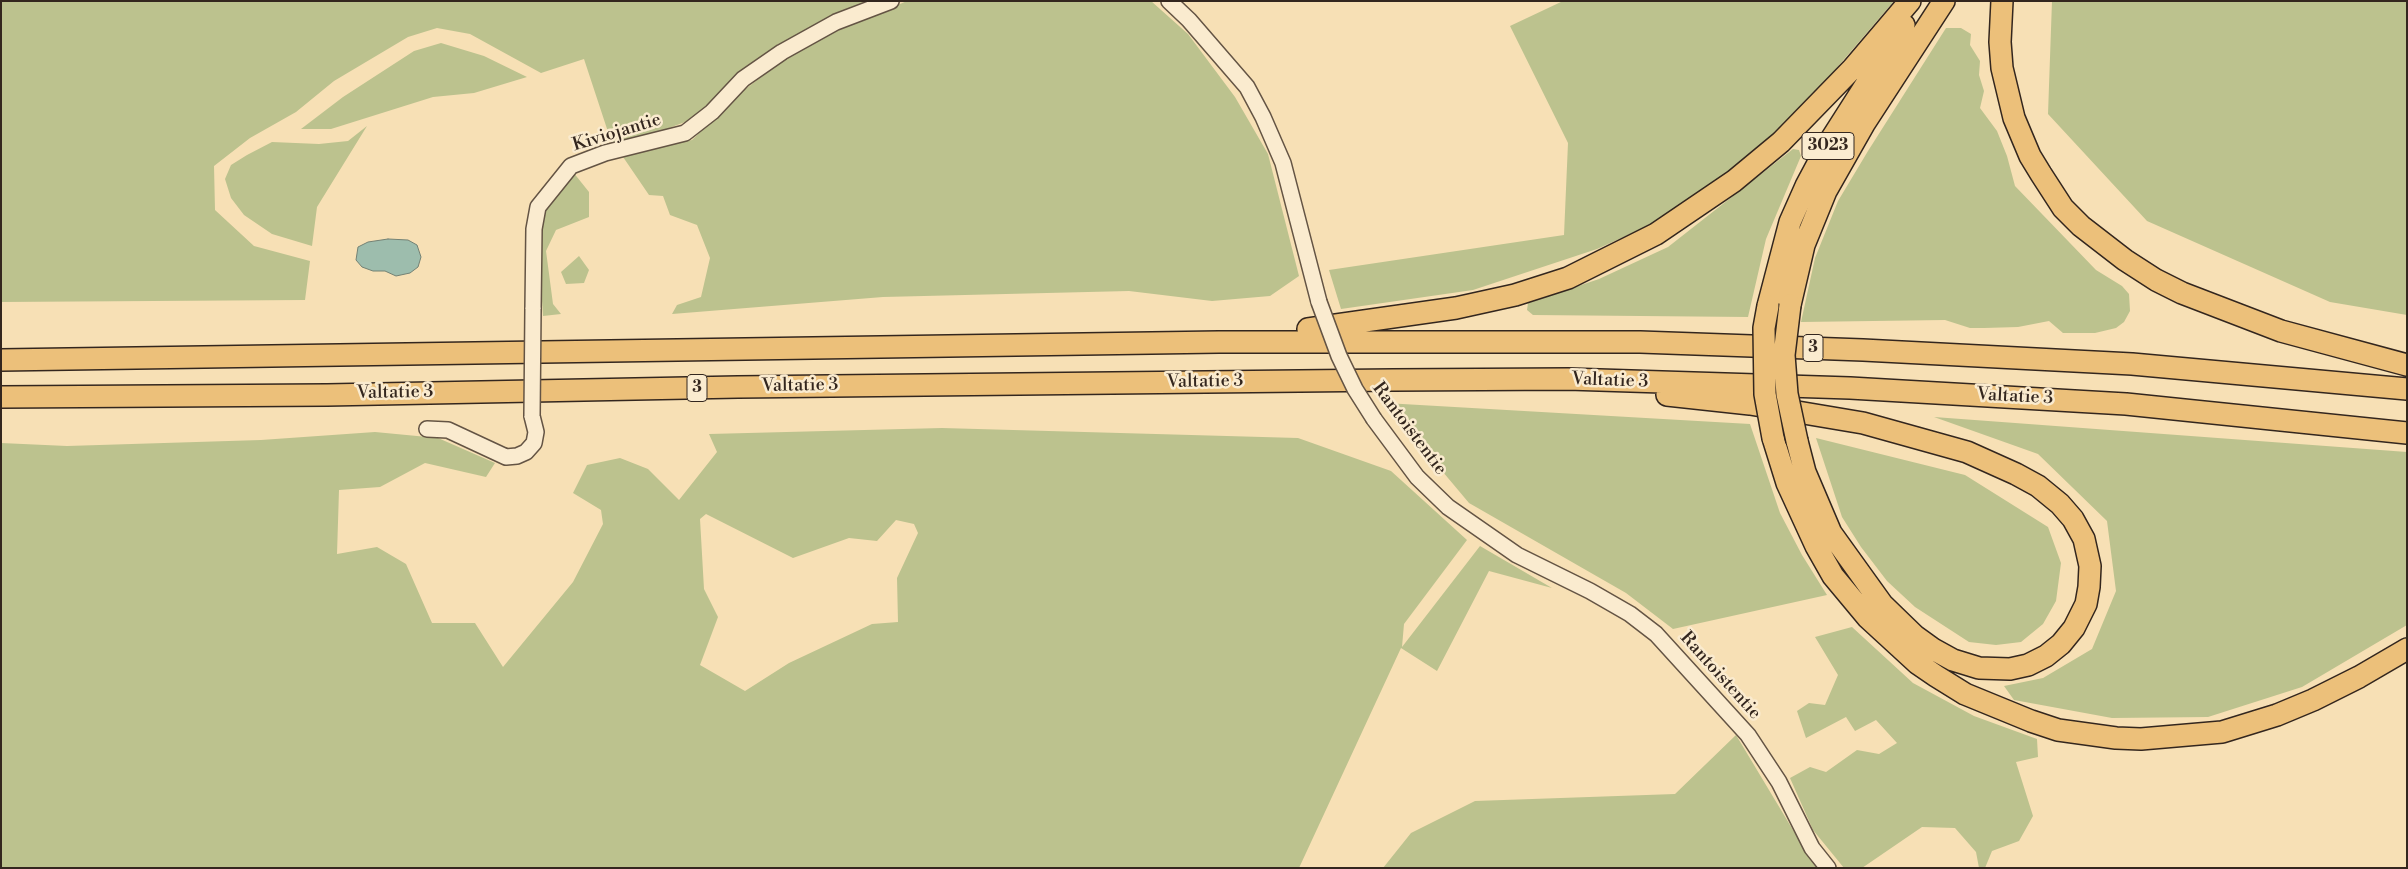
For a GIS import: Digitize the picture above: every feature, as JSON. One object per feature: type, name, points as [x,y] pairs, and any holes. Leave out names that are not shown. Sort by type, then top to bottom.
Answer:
[{"type":"highway","points":[[1219,342],[1456,308],[1507,297],[1568,278],[1616,255],[1656,234],[1734,182],[1758,162],[1824,99],[1910,1]]},
{"type":"highway","name":"3023","points":[[1919,1],[1835,134],[1806,186],[1790,222],[1764,328],[1765,394],[1773,438],[1787,483],[1816,546],[1833,576],[1868,618],[1917,663],[1966,694],[2058,730],[2141,739],[2222,732],[2268,718],[2313,700],[2407,649]]},
{"type":"highway","name":"3023","points":[[1568,380],[1662,394],[1750,404],[1862,423],[1966,452],[2016,474],[2043,490],[2064,508],[2073,519],[2087,548],[2090,566],[2088,595],[2083,612],[2072,632],[2046,656],[2028,665],[2010,669],[1979,668],[1953,660],[1914,636],[1882,604],[1831,533],[1805,472],[1797,441],[1787,394],[1784,355],[1785,329],[1804,245],[1826,190],[1864,124],[1944,1]]},
{"type":"highway","points":[[2002,1],[2000,30],[2002,68],[2014,118],[2030,156],[2041,174],[2064,208],[2081,226],[2132,265],[2182,293],[2281,331],[2407,365]]},
{"type":"highway","name":"Valtatie 3","points":[[1,360],[1219,342],[1630,342],[1863,350],[2132,364],[2407,389]]},
{"type":"highway","name":"Valtatie 3","points":[[1,397],[318,395],[728,387],[1568,380],[1850,388],[2106,403],[2407,432]]},
{"type":"street","name":"Kiviojantie","points":[[427,429],[448,430],[506,457],[526,452],[534,443],[536,432],[532,416],[532,309],[534,229],[538,207],[571,166],[605,153],[685,132],[712,112],[743,79],[782,52],[836,22],[891,1]]},
{"type":"street","name":"Rantoistentie","points":[[1169,1],[1194,25],[1247,87],[1283,163],[1319,302],[1339,356],[1355,389],[1374,419],[1417,477],[1454,512],[1517,555],[1590,591],[1630,614],[1656,634],[1748,735],[1779,782],[1812,848],[1828,868]]},
{"type":"green space","points":[[1,1],[877,1],[850,13],[693,119],[661,131],[612,144],[584,59],[541,73],[470,34],[437,28],[408,37],[334,81],[296,112],[250,138],[214,166],[215,210],[254,246],[310,261],[305,300],[1,302]]},
{"type":"green space","points":[[907,1],[1151,1],[1188,34],[1235,97],[1268,154],[1299,276],[1270,296],[1212,301],[1129,291],[883,297],[672,314],[677,305],[701,297],[710,258],[697,225],[670,215],[663,196],[649,195],[621,154],[692,140],[739,94],[813,41]]},
{"type":"green space","points":[[1563,1],[1894,1],[1834,71],[1755,152],[1718,181],[1650,225],[1597,249],[1473,290],[1341,309],[1329,270],[1564,235],[1568,143],[1510,26]]},
{"type":"green space","points":[[2052,1],[2407,1],[2407,315],[2330,302],[2147,221],[2048,114]]},
{"type":"green space","points":[[1946,28],[1961,28],[1971,34],[1970,45],[1980,61],[1979,75],[1984,91],[1980,108],[1997,131],[2007,156],[2015,186],[2096,270],[2122,286],[2129,294],[2130,311],[2124,322],[2116,328],[2095,333],[2063,333],[2049,321],[2018,327],[1984,328],[1970,328],[1945,320],[1801,322],[1815,258],[1838,201]]},
{"type":"green space","points":[[441,43],[484,56],[527,77],[474,93],[433,97],[331,129],[301,129],[343,97],[414,51]]},
{"type":"green space","points":[[367,126],[317,207],[312,246],[272,234],[244,215],[231,198],[225,179],[231,165],[247,155],[272,142],[319,144],[348,141]]},
{"type":"green space","points":[[1793,149],[1799,150],[1801,156],[1766,239],[1748,317],[1533,315],[1527,310],[1528,303],[1599,279],[1668,247]]},
{"type":"green space","points":[[573,172],[589,192],[589,217],[556,230],[546,251],[553,304],[561,314],[543,316],[538,240],[544,211]]},
{"type":"green space","points":[[579,256],[589,270],[584,283],[566,284],[561,272]]},
{"type":"green space","points":[[1385,403],[1750,424],[1780,513],[1802,555],[1827,595],[1673,629],[1626,593],[1469,503]]},
{"type":"green space","points":[[1934,417],[2407,452],[2407,625],[2302,687],[2208,717],[2112,718],[2014,700],[2004,686],[2043,678],[2092,649],[2116,591],[2107,521],[2038,454]]},
{"type":"green space","points":[[942,428],[1298,438],[1391,471],[1467,540],[1404,624],[1402,647],[1480,546],[1552,588],[1489,571],[1437,671],[1401,648],[1299,868],[1,868],[1,443],[67,446],[261,440],[375,432],[438,438],[495,463],[486,477],[425,463],[380,487],[339,490],[337,554],[377,547],[406,564],[432,623],[475,623],[503,667],[573,582],[603,524],[601,510],[573,493],[587,465],[620,458],[648,469],[679,500],[717,452],[709,434]],"holes":[[[706,514],[793,558],[849,538],[877,541],[896,520],[914,524],[918,533],[897,578],[898,622],[872,624],[789,663],[745,691],[700,665],[718,617],[704,589],[700,519]]]},
{"type":"green space","points":[[1816,438],[1965,475],[2048,527],[2061,563],[2056,601],[2043,624],[2021,642],[1996,645],[1969,642],[1915,607],[1887,581],[1861,547],[1842,517]]},
{"type":"green space","points":[[1852,627],[1913,683],[1974,716],[2037,739],[2038,757],[2016,762],[2033,816],[2019,841],[1992,851],[1985,868],[1979,868],[1976,852],[1955,828],[1922,827],[1862,868],[1844,868],[1813,830],[1790,778],[1810,767],[1826,772],[1857,750],[1879,754],[1897,743],[1876,720],[1855,731],[1846,717],[1806,738],[1797,711],[1809,703],[1825,705],[1838,675],[1815,637]]},
{"type":"green space","points":[[1736,735],[1811,860],[1819,868],[1383,868],[1411,833],[1475,801],[1675,794]]},
{"type":"shaded area","points":[[388,239],[408,240],[417,245],[421,257],[418,267],[410,273],[396,276],[385,271],[373,271],[362,267],[356,260],[358,247],[368,242]]}]
